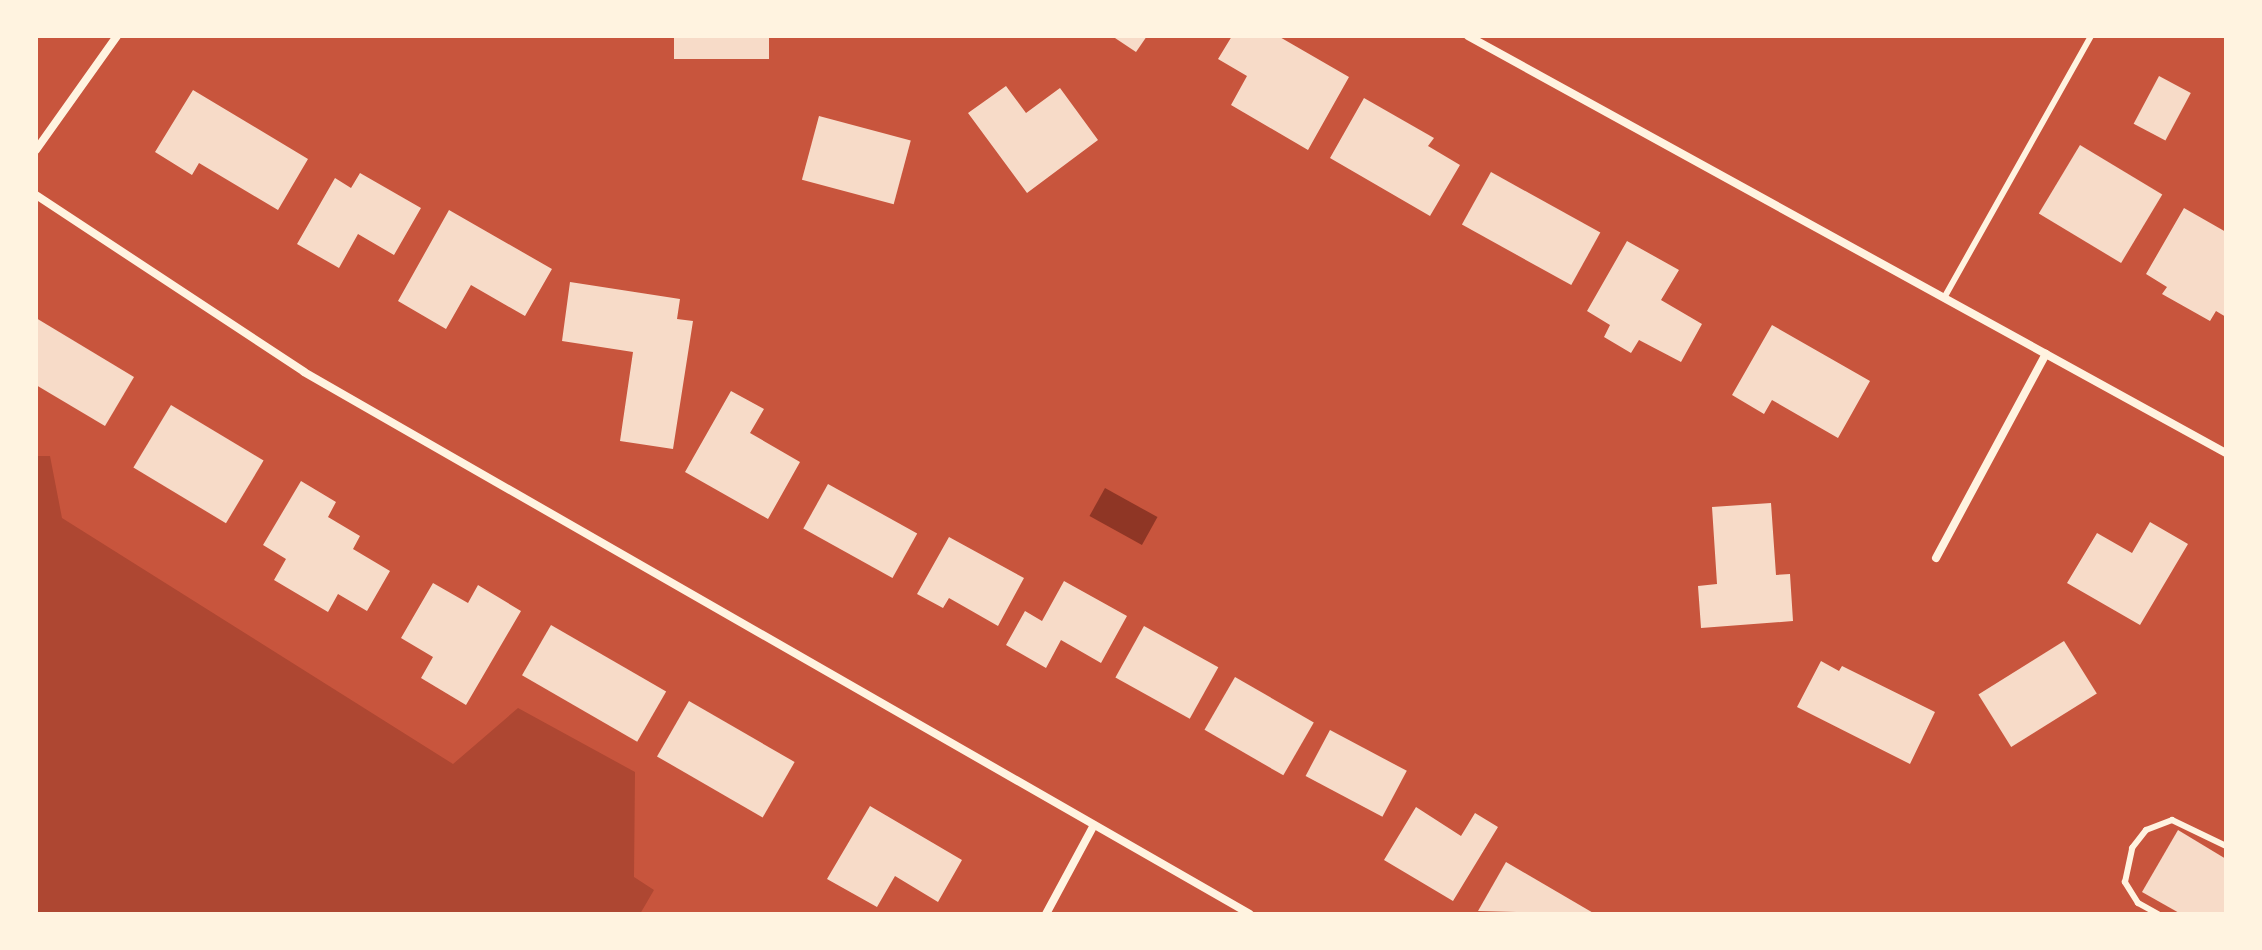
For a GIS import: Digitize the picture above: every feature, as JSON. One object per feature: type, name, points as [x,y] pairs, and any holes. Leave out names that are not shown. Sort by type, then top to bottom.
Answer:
[{"type":"street","points":[[36,150],[117,36]]},
{"type":"street","points":[[1468,36],[2226,453]]},
{"type":"street","points":[[36,195],[304,372],[1250,914]]},
{"type":"street","points":[[1936,558],[2046,354]]},
{"type":"street","points":[[1046,914],[1094,825]]},
{"type":"lane","points":[[1944,298],[2091,36]]},
{"type":"lane","points":[[2158,914],[2138,903],[2125,882],[2132,848],[2146,830],[2172,820],[2226,846]]},
{"type":"shaded area","points":[[36,456],[50,456],[62,518],[453,764],[518,708],[635,772],[634,877],[654,890],[640,914],[36,914]]},
{"type":"shaded area","points":[[1105,488],[1157,517],[1142,545],[1089,516]]},
{"type":"building","points":[[674,36],[769,36],[769,59],[674,59]]},
{"type":"building","points":[[1112,36],[1147,36],[1136,52]]},
{"type":"building","points":[[1232,36],[1278,36],[1349,77],[1308,150],[1231,105],[1247,76],[1218,59]]},
{"type":"building","points":[[2159,76],[2191,93],[2165,141],[2134,124]]},
{"type":"building","points":[[1006,86],[1026,113],[1060,88],[1098,140],[1027,193],[968,113]]},
{"type":"building","points":[[193,90],[308,159],[278,210],[199,163],[192,175],[155,152]]},
{"type":"building","points":[[1364,98],[1434,138],[1428,146],[1460,165],[1430,216],[1330,158]]},
{"type":"building","points":[[819,116],[911,141],[894,204],[802,180]]},
{"type":"building","points":[[2080,145],[2162,194],[2121,263],[2039,214]]},
{"type":"building","points":[[1491,172],[1600,233],[1571,285],[1462,224]]},
{"type":"building","points":[[360,173],[421,208],[394,255],[358,234],[339,268],[297,244],[335,178],[351,188]]},
{"type":"building","points":[[2184,208],[2226,232],[2226,317],[2216,311],[2210,321],[2162,294],[2167,287],[2146,274]]},
{"type":"building","points":[[449,210],[552,269],[525,316],[471,285],[446,329],[398,301]]},
{"type":"building","points":[[1627,241],[1679,270],[1661,300],[1702,324],[1681,362],[1639,340],[1631,353],[1604,337],[1610,325],[1587,311]]},
{"type":"building","points":[[570,282],[680,299],[677,319],[693,321],[673,449],[620,441],[633,352],[562,341]]},
{"type":"building","points":[[36,318],[134,377],[105,426],[36,385]]},
{"type":"building","points":[[1772,325],[1870,381],[1838,438],[1772,400],[1764,414],[1732,395]]},
{"type":"building","points":[[731,391],[764,409],[750,433],[800,462],[768,519],[685,472]]},
{"type":"building","points":[[171,405],[264,461],[226,523],[133,468]]},
{"type":"building","points":[[301,481],[336,502],[328,517],[360,536],[353,549],[390,571],[367,611],[338,594],[328,612],[274,580],[286,559],[263,545]]},
{"type":"building","points":[[828,484],[917,533],[892,578],[803,529]]},
{"type":"building","points":[[1771,503],[1776,575],[1790,574],[1793,621],[1701,628],[1698,586],[1717,584],[1712,507]]},
{"type":"building","points":[[2150,522],[2188,544],[2140,625],[2067,583],[2097,533],[2132,553]]},
{"type":"building","points":[[949,537],[1024,578],[998,626],[949,598],[943,608],[917,594]]},
{"type":"building","points":[[1064,581],[1127,616],[1101,663],[1061,640],[1046,668],[1006,645],[1025,611],[1042,621]]},
{"type":"building","points":[[433,583],[468,603],[478,585],[521,611],[466,705],[421,678],[433,657],[401,638]]},
{"type":"building","points":[[551,625],[666,692],[637,742],[522,675]]},
{"type":"building","points":[[1144,626],[1218,667],[1190,719],[1115,678]]},
{"type":"building","points":[[2064,641],[2097,694],[2011,747],[1978,695]]},
{"type":"building","points":[[1821,661],[1839,671],[1842,666],[1935,712],[1910,764],[1797,707]]},
{"type":"building","points":[[1235,677],[1314,723],[1283,775],[1204,730]]},
{"type":"building","points":[[689,701],[795,762],[763,817],[657,756]]},
{"type":"building","points":[[1330,730],[1407,771],[1382,817],[1306,776]]},
{"type":"building","points":[[870,806],[962,860],[938,902],[895,876],[877,907],[827,879]]},
{"type":"building","points":[[1416,807],[1461,836],[1475,813],[1498,827],[1453,901],[1384,860]]},
{"type":"building","points":[[2178,830],[2226,859],[2226,914],[2181,914],[2142,892]]},
{"type":"building","points":[[1506,862],[1595,914],[1478,911]]}]
